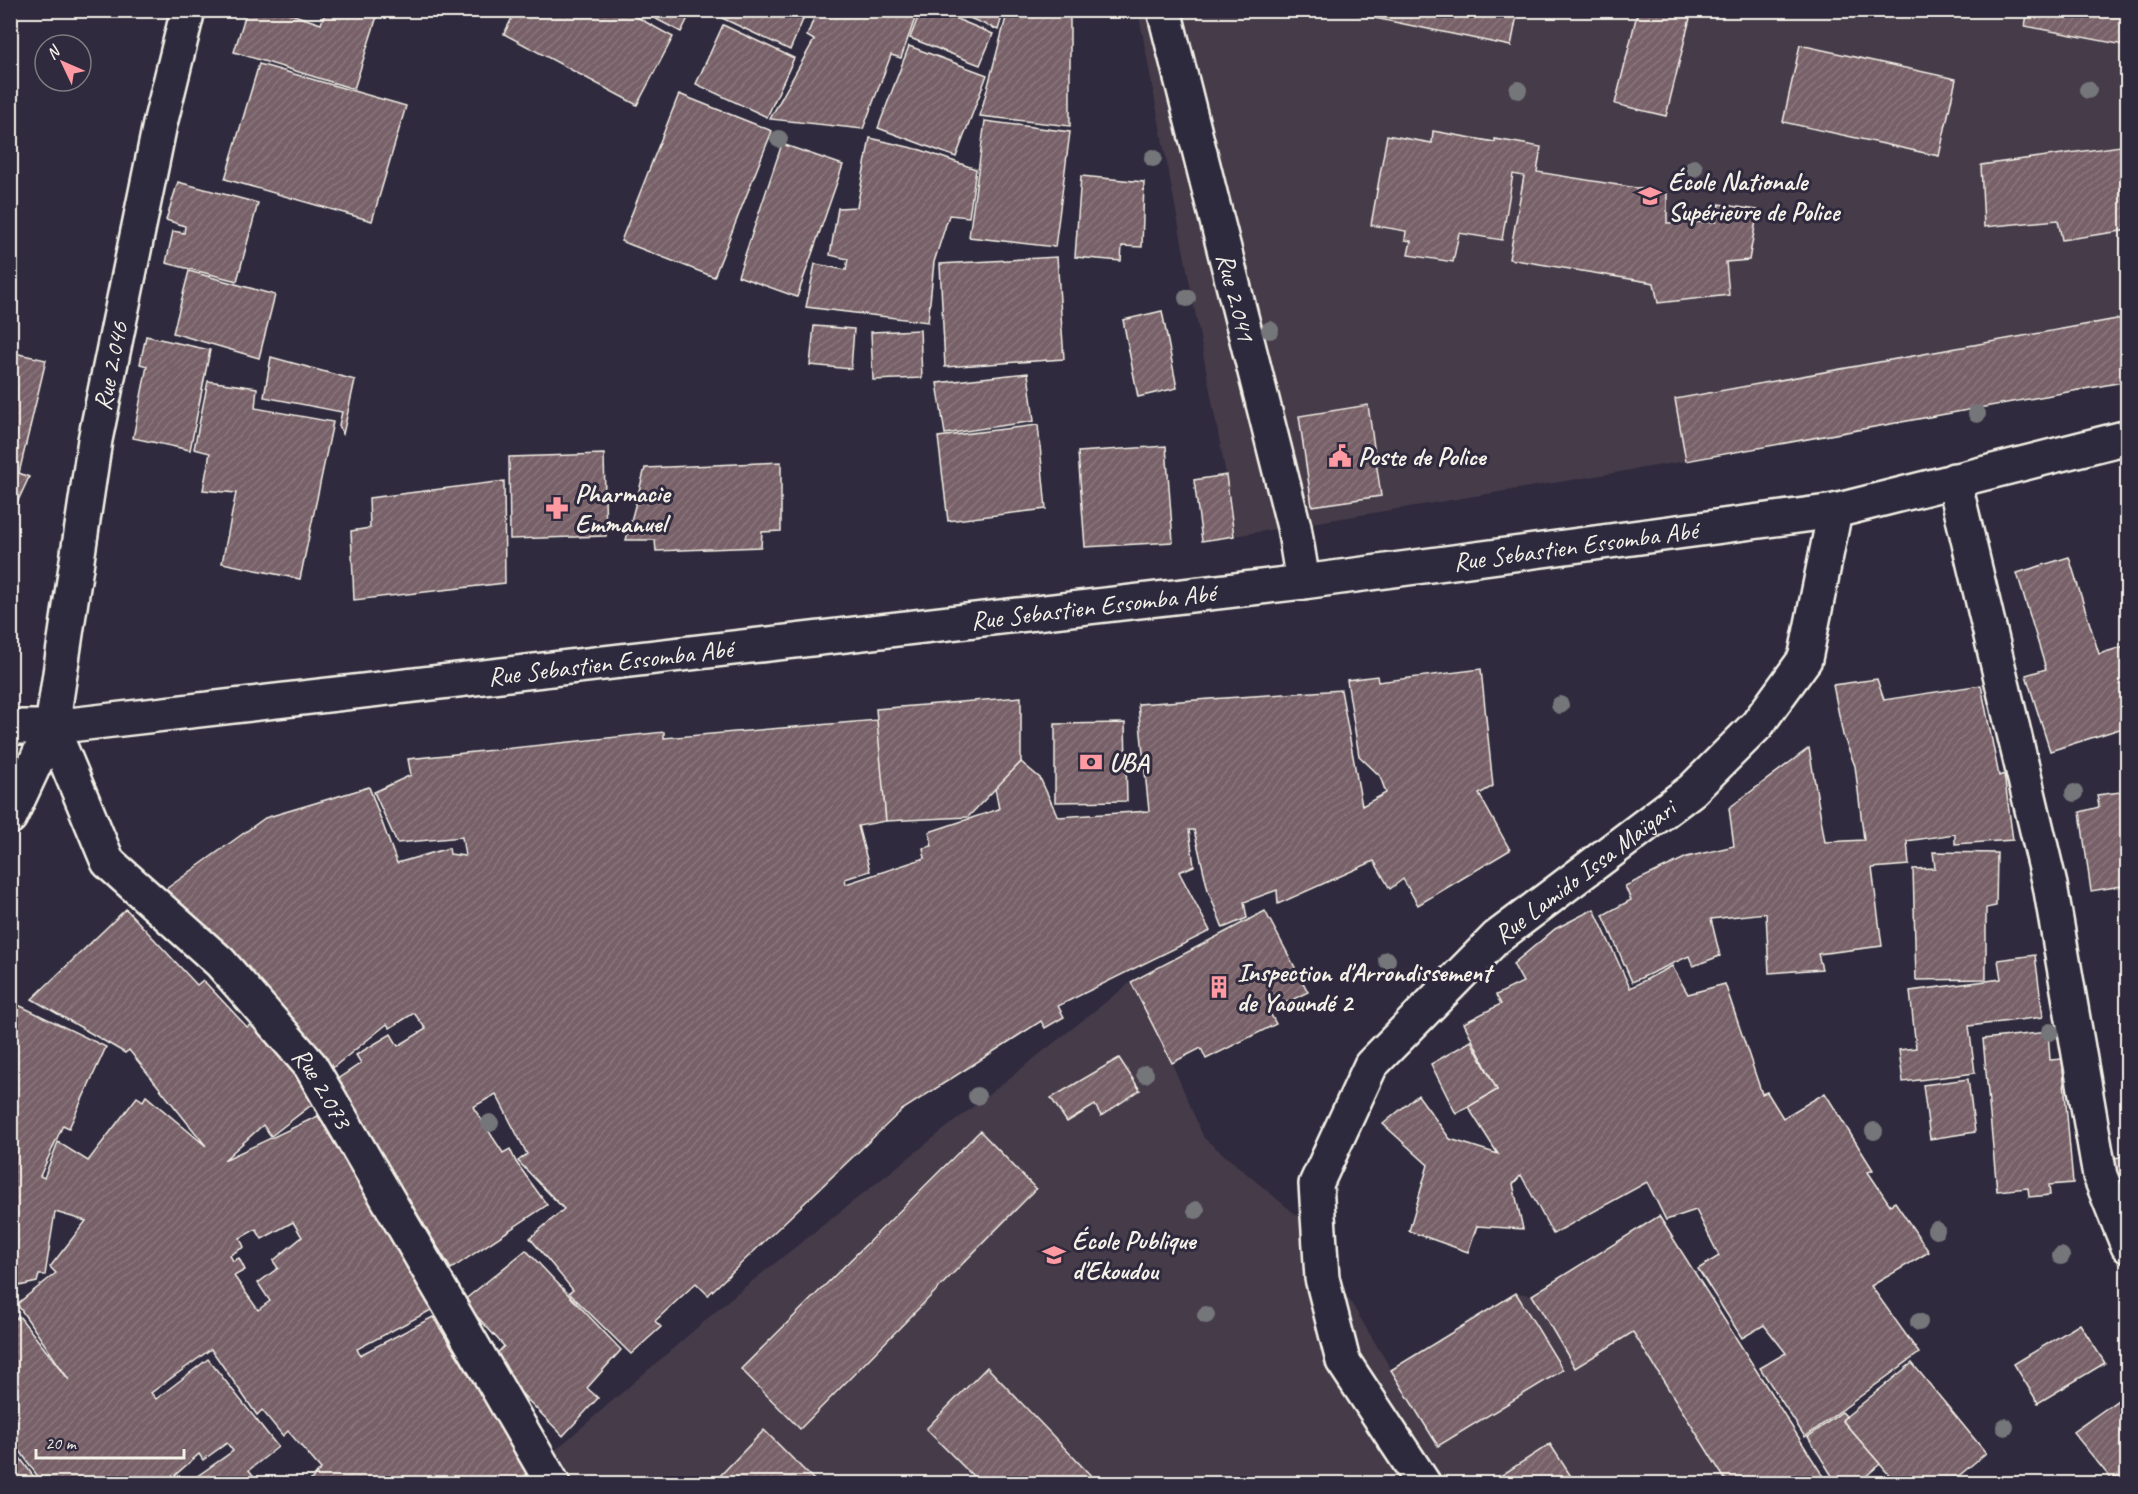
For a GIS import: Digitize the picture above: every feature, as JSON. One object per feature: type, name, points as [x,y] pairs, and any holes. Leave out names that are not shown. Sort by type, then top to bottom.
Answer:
[{"type":"street","name":"Rue 2.046","points":[[52,727],[94,440],[160,124],[188,10]]},
{"type":"street","name":"Rue 2.041","points":[[1164,10],[1294,526],[1303,582]]},
{"type":"street","name":"Rue Sebastien Essomba Abé","points":[[10,727],[52,727],[1303,582],[1835,511],[2127,437]]},
{"type":"street","points":[[1954,480],[2050,885],[2100,1176],[2127,1246]]},
{"type":"street","name":"Rue Lamido Issa Maïgari","points":[[1424,1484],[1344,1361],[1322,1278],[1316,1184],[1371,1065],[1496,938],[1692,790],[1757,725],[1805,659],[1835,511]]},
{"type":"street","points":[[10,817],[52,727]]},
{"type":"street","name":"Rue 2.073","points":[[52,727],[108,862],[220,962],[310,1065],[553,1484]]},
{"type":"shaded area","name":"École Nationale Supérieure de Police","points":[[1138,11],[2127,11],[2127,381],[1686,461],[1234,536],[1226,475]]},
{"type":"shaded area","name":"École Publique d'Ekoudou","points":[[1131,982],[1172,1063],[1204,1138],[1300,1218],[1391,1369],[1516,1293],[1532,1295],[1659,1216],[1828,1483],[568,1484],[552,1453],[737,1293]]},
{"type":"building","points":[[247,10],[279,10],[321,24],[326,10],[379,10],[354,89],[234,52]]},
{"type":"building","points":[[516,10],[624,10],[673,37],[637,105],[504,34]]},
{"type":"building","points":[[639,10],[692,10],[681,32]]},
{"type":"building","points":[[705,10],[807,10],[790,50]]},
{"type":"building","points":[[817,10],[918,10],[901,58],[891,55],[863,129],[770,119],[814,40],[807,36]]},
{"type":"building","points":[[921,10],[935,10],[993,34],[980,65],[910,38]]},
{"type":"building","points":[[961,10],[1004,10],[998,30],[960,14]]},
{"type":"building","points":[[1008,10],[1070,12],[1070,126],[980,116]]},
{"type":"building","points":[[1356,10],[1518,10],[1511,46],[1355,14]]},
{"type":"building","points":[[1638,10],[1692,10],[1666,116],[1615,104]]},
{"type":"building","points":[[2028,10],[2128,10],[2128,56],[2122,55],[2124,45],[2025,26]]},
{"type":"building","points":[[723,25],[794,58],[767,117],[696,84]]},
{"type":"building","points":[[1800,45],[1956,79],[1939,156],[1783,122]]},
{"type":"building","points":[[909,46],[987,75],[956,157],[878,128]]},
{"type":"building","points":[[259,64],[406,106],[372,221],[225,179]]},
{"type":"building","points":[[679,94],[772,131],[714,277],[621,241]]},
{"type":"building","points":[[985,121],[1070,132],[1055,247],[969,237]]},
{"type":"building","points":[[1433,131],[1541,147],[1537,172],[1667,193],[1667,223],[1716,222],[1719,204],[1758,210],[1749,260],[1726,262],[1729,295],[1658,303],[1654,283],[1509,259],[1524,176],[1513,174],[1502,240],[1459,233],[1453,262],[1408,255],[1411,241],[1405,240],[1406,231],[1371,225],[1387,135],[1432,143]]},
{"type":"building","points":[[870,138],[921,150],[976,169],[969,217],[949,215],[934,262],[928,322],[806,307],[815,264],[846,270],[848,259],[830,255],[838,208],[857,207]]},
{"type":"building","points":[[782,144],[843,165],[797,297],[738,276]]},
{"type":"building","points":[[2128,145],[2128,230],[2062,240],[2058,220],[1984,227],[1981,165]]},
{"type":"building","points":[[1081,176],[1144,182],[1142,247],[1122,246],[1121,261],[1075,257]]},
{"type":"building","points":[[178,182],[258,203],[237,281],[166,263],[173,231],[184,233],[185,226],[166,220]]},
{"type":"building","points":[[1057,257],[1064,359],[945,367],[940,264]]},
{"type":"building","points":[[189,271],[275,295],[259,358],[173,333]]},
{"type":"building","points":[[1162,311],[1177,388],[1138,397],[1123,320]]},
{"type":"building","points":[[2128,317],[2128,381],[1686,461],[1675,399]]},
{"type":"building","points":[[814,326],[854,329],[851,369],[810,365]]},
{"type":"building","points":[[920,330],[922,378],[873,380],[871,332]]},
{"type":"building","points":[[146,336],[210,350],[190,450],[133,438],[147,366],[140,364]]},
{"type":"building","points":[[10,352],[46,360],[19,473],[29,477],[10,518]]},
{"type":"building","points":[[271,357],[355,380],[343,434],[339,425],[342,412],[264,397]]},
{"type":"building","points":[[1028,373],[1034,421],[945,434],[937,383]]},
{"type":"building","points":[[208,381],[257,388],[255,408],[333,422],[300,579],[222,563],[236,493],[203,490],[210,453],[194,449]]},
{"type":"building","name":"Poste de Police","points":[[1368,405],[1381,496],[1312,506],[1299,416]]},
{"type":"building","points":[[1038,425],[1046,509],[948,521],[938,437]]},
{"type":"building","points":[[1166,446],[1173,542],[1085,547],[1078,452]]},
{"type":"building","name":"Pharmacie Emmanuel","points":[[604,454],[606,536],[510,539],[509,457]]},
{"type":"building","points":[[781,462],[781,531],[762,532],[761,547],[656,551],[655,540],[626,540],[645,468]]},
{"type":"building","points":[[1226,475],[1234,536],[1202,541],[1194,480]]},
{"type":"building","points":[[504,481],[505,583],[354,600],[351,531],[370,528],[369,498]]},
{"type":"building","points":[[2069,557],[2099,654],[2128,645],[2128,733],[2126,727],[2050,751],[2026,675],[2046,669],[2017,573]]},
{"type":"building","points":[[1481,669],[1493,786],[1479,794],[1510,850],[1418,905],[1403,879],[1390,889],[1374,861],[1278,904],[1277,890],[1244,902],[1247,918],[1223,928],[1208,890],[1194,830],[1189,830],[1194,866],[1179,872],[1210,931],[1058,1006],[1064,1017],[1045,1028],[1041,1021],[902,1110],[708,1295],[696,1283],[655,1321],[661,1327],[631,1354],[569,1293],[573,1290],[530,1238],[564,1209],[518,1161],[527,1154],[496,1094],[473,1107],[503,1153],[510,1149],[516,1162],[547,1205],[451,1269],[336,1080],[361,1063],[356,1055],[391,1034],[398,1046],[426,1029],[414,1013],[390,1028],[387,1024],[330,1070],[272,998],[166,889],[265,818],[369,787],[397,863],[449,848],[450,854],[465,856],[462,837],[397,843],[374,792],[411,775],[408,759],[664,732],[664,738],[878,720],[886,821],[858,826],[870,871],[845,879],[846,884],[925,858],[923,848],[932,846],[929,832],[999,809],[995,788],[1021,762],[1040,778],[1058,817],[1149,811],[1138,704],[1341,690],[1362,806],[1386,793],[1380,776],[1359,756],[1347,680],[1377,676],[1378,682]]},
{"type":"building","points":[[1877,679],[1884,700],[1981,685],[1999,776],[2004,774],[2013,840],[1955,844],[1955,834],[1907,841],[1909,865],[1872,868],[1882,946],[1818,954],[1822,969],[1769,973],[1766,913],[1711,919],[1720,956],[1693,966],[1689,956],[1632,982],[1603,915],[1631,900],[1625,886],[1687,857],[1734,846],[1729,808],[1809,748],[1825,842],[1864,840],[1855,766],[1843,735],[1833,685]]},
{"type":"building","points":[[1021,697],[1021,762],[968,817],[886,821],[876,709]]},
{"type":"building","name":"UBA","points":[[1125,723],[1127,801],[1055,802],[1055,724]]},
{"type":"building","points":[[2128,791],[2128,885],[2091,891],[2080,812],[2099,807],[2097,795]]},
{"type":"building","points":[[1933,852],[1997,853],[1996,906],[1986,908],[1986,979],[1916,980],[1913,869],[1935,868]]},
{"type":"building","points":[[126,909],[197,985],[203,980],[247,1027],[262,1016],[323,1096],[271,1136],[263,1125],[224,1160],[318,1116],[435,1308],[357,1349],[360,1355],[433,1317],[530,1473],[513,1484],[307,1484],[321,1469],[288,1431],[283,1436],[262,1410],[257,1415],[211,1349],[151,1393],[156,1399],[208,1359],[278,1447],[249,1470],[260,1484],[186,1484],[233,1451],[227,1443],[203,1460],[199,1454],[165,1484],[43,1484],[18,1448],[15,1451],[39,1484],[10,1484],[10,1430],[13,1427],[10,1424],[10,1322],[19,1316],[69,1380],[17,1304],[56,1273],[50,1267],[86,1221],[55,1212],[45,1275],[39,1275],[37,1282],[10,1288],[10,1001],[106,1047],[69,1128],[63,1125],[40,1176],[44,1178],[58,1142],[88,1161],[137,1097],[143,1101],[146,1096],[206,1146],[129,1050],[125,1053],[32,999]],"holes":[[[293,1222],[302,1237],[273,1261],[278,1268],[258,1283],[270,1301],[258,1310],[234,1276],[245,1270],[239,1258],[233,1261],[230,1255],[244,1247],[240,1238],[256,1229],[262,1239]]]},
{"type":"building","points":[[1594,909],[1630,988],[1672,966],[1688,994],[1725,984],[1762,1094],[1767,1092],[1783,1118],[1825,1093],[1873,1170],[1868,1172],[1890,1205],[1895,1202],[1929,1252],[1871,1286],[1919,1353],[1805,1437],[1760,1368],[1786,1353],[1764,1325],[1742,1338],[1698,1269],[1719,1256],[1696,1210],[1666,1220],[1647,1182],[1553,1234],[1521,1175],[1513,1184],[1523,1229],[1477,1226],[1468,1252],[1409,1231],[1428,1165],[1383,1124],[1418,1095],[1450,1139],[1498,1154],[1468,1107],[1497,1090],[1464,1023],[1501,1004],[1496,995],[1523,982],[1513,964],[1555,929]]},
{"type":"building","name":"Inspection d'Arrondissement de Yaoundé 2","points":[[1265,911],[1308,992],[1269,1011],[1276,1024],[1206,1059],[1201,1048],[1172,1063],[1131,982]]},
{"type":"building","points":[[2035,955],[2043,1017],[1969,1026],[1975,1073],[1903,1082],[1899,1050],[1916,1048],[1910,991],[2001,979],[1998,960]]},
{"type":"building","points":[[2048,1032],[2050,1060],[2062,1059],[2073,1183],[2049,1185],[2050,1195],[2029,1197],[2028,1188],[1997,1191],[1983,1039]]},
{"type":"building","points":[[1471,1041],[1497,1090],[1456,1114],[1431,1064]]},
{"type":"building","points":[[1119,1058],[1140,1090],[1101,1116],[1095,1105],[1067,1122],[1051,1098]]},
{"type":"building","points":[[1968,1079],[1975,1132],[1930,1139],[1923,1085]]},
{"type":"building","points":[[980,1131],[1036,1189],[800,1429],[741,1369]]},
{"type":"building","points":[[2128,1154],[2128,1181],[2114,1185],[2106,1161]]},
{"type":"building","points":[[1659,1216],[1828,1484],[1728,1484],[1633,1332],[1575,1368],[1532,1295]]},
{"type":"building","points":[[526,1250],[621,1350],[587,1388],[598,1398],[563,1436],[490,1361],[504,1346],[463,1301]]},
{"type":"building","points":[[1516,1293],[1563,1370],[1438,1446],[1391,1370]]},
{"type":"building","points":[[2080,1324],[2105,1363],[2038,1403],[2014,1364]]},
{"type":"building","points":[[1912,1363],[1986,1453],[1949,1484],[1897,1484],[1842,1420]]},
{"type":"building","points":[[987,1367],[1099,1484],[981,1484],[926,1429]]},
{"type":"building","points":[[2128,1393],[2128,1484],[2124,1484],[2118,1475],[2112,1480],[2073,1432]]},
{"type":"building","points":[[1842,1412],[1846,1416],[1842,1420],[1880,1464],[1857,1484],[1837,1484],[1808,1437]]},
{"type":"building","points":[[764,1430],[818,1484],[712,1484]]},
{"type":"building","points":[[1550,1444],[1576,1484],[1488,1484]]},
{"type":"place","name":"École Nationale Supérieure de Police","points":[[1650,196]]},
{"type":"place","name":"Poste de Police","points":[[1340,456]]},
{"type":"place","name":"Pharmacie Emmanuel","points":[[557,508]]},
{"type":"place","name":"UBA","points":[[1091,762]]},
{"type":"place","name":"Inspection d'Arrondissement de Yaoundé 2","points":[[1219,987]]},
{"type":"place","name":"École Publique d'Ekoudou","points":[[1054,1255]]}]
